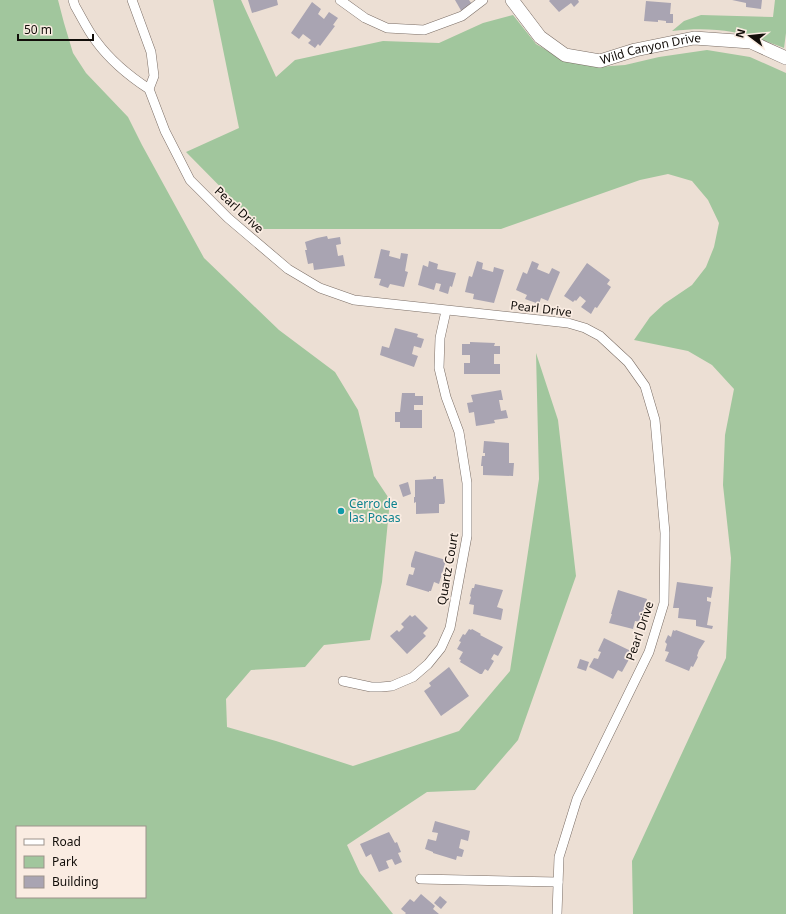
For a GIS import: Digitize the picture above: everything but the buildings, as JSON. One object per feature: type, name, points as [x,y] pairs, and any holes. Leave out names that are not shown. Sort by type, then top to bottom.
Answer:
[{"type":"street","points":[[73,0],[96,41],[123,70],[149,89],[154,76],[151,52],[132,0]]},
{"type":"street","points":[[340,0],[365,18],[387,28],[424,30],[462,16],[483,0]]},
{"type":"street","name":"Wild Canyon Drive","points":[[512,0],[540,37],[565,56],[600,61],[635,50],[694,38],[751,42],[786,58]]},
{"type":"street","name":"Pearl Drive","points":[[149,89],[165,131],[190,180],[228,218],[288,269],[320,288],[354,300],[568,323],[585,328],[600,336],[628,362],[645,386],[655,420],[665,533],[664,603],[648,652],[577,799],[559,857],[557,914]]},
{"type":"street","name":"Quartz Court","points":[[343,681],[381,688],[392,686],[412,677],[428,664],[441,648],[450,628],[467,536],[467,483],[459,432],[446,397],[439,368],[440,338],[446,311]]},
{"type":"street","points":[[420,879],[558,882]]},
{"type":"green space","points":[[0,0],[58,0],[73,53],[86,73],[128,117],[204,258],[279,330],[335,372],[358,410],[374,476],[390,500],[382,582],[370,640],[324,645],[305,667],[251,670],[226,699],[227,727],[353,766],[459,731],[510,671],[539,479],[536,353],[558,420],[576,576],[518,740],[475,790],[427,792],[347,845],[360,873],[393,914],[0,914]]},
{"type":"green space","points":[[213,0],[241,0],[276,77],[295,60],[383,41],[439,43],[483,23],[513,15],[536,44],[565,61],[598,67],[625,65],[659,57],[707,50],[750,57],[786,73],[786,914],[633,914],[632,861],[726,658],[731,558],[723,485],[725,435],[734,389],[712,365],[688,351],[634,340],[650,317],[664,304],[692,285],[706,267],[714,247],[719,223],[708,200],[692,181],[668,174],[640,180],[501,229],[262,229],[186,152],[239,128]]},
{"type":"green space","points":[[775,0],[786,0],[786,33],[784,48],[756,38],[730,32],[703,29],[672,31],[684,21],[701,15],[773,17]]},
{"type":"place","name":"Cerro de las Posas","points":[[341,511]]}]
